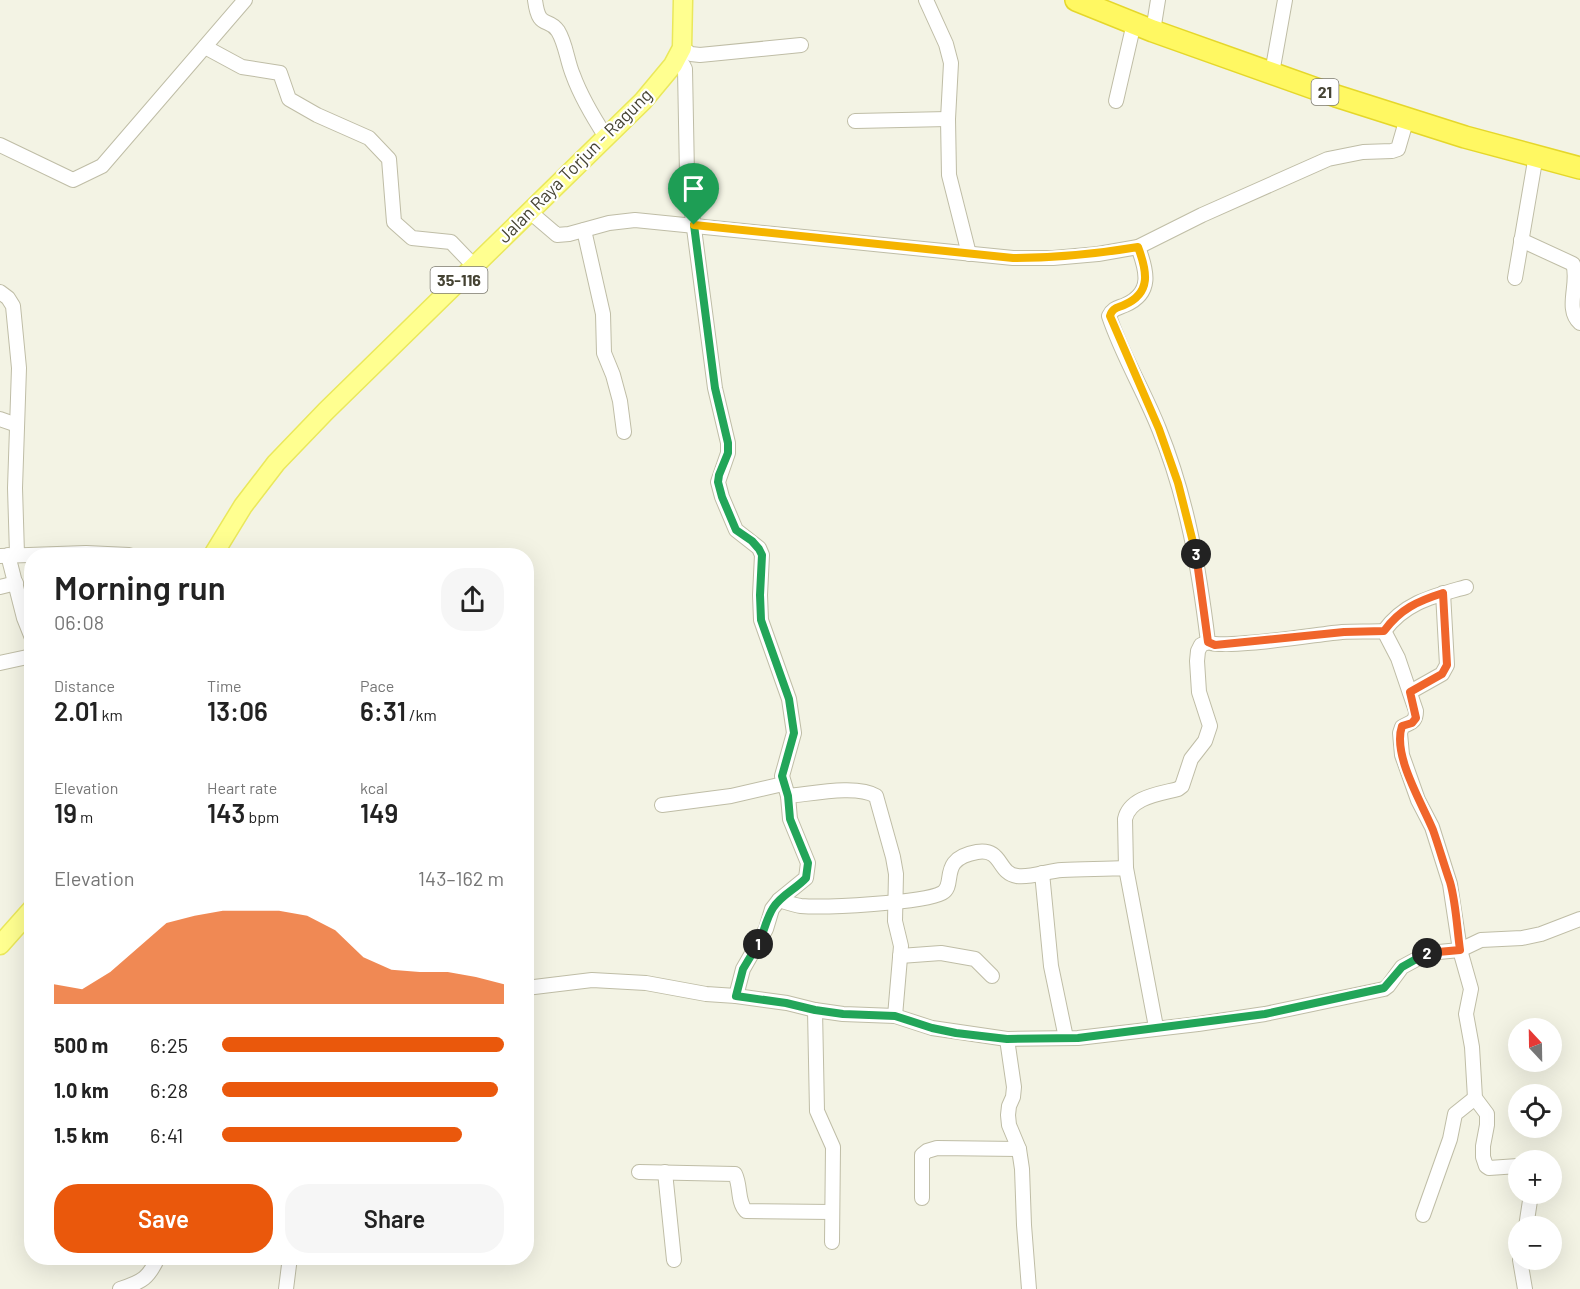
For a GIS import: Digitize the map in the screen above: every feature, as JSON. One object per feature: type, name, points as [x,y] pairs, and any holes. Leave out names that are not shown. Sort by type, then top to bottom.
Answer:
[{"type":"highway","name":"21","points":[[1076,0],[1272,73],[1465,137],[1580,168]]},
{"type":"main road","name":"Jalan Raya Torjun - Ragung","points":[[217,548],[243,506],[276,464],[326,411],[643,101],[673,65],[682,48],[683,0]]},
{"type":"main road","points":[[0,945],[24,918]]},
{"type":"street","points":[[0,145],[73,180],[102,166],[245,0]]},
{"type":"street","points":[[535,0],[542,22],[558,31],[572,75],[588,110],[606,137]]},
{"type":"street","points":[[926,0],[946,44],[951,63],[948,118],[949,175],[969,254]]},
{"type":"street","points":[[1116,101],[1144,27],[1158,0]]},
{"type":"street","points":[[1272,73],[1286,0]]},
{"type":"street","points":[[682,48],[692,54],[700,55],[801,45]]},
{"type":"street","points":[[205,47],[242,67],[280,73],[289,99],[317,115],[369,138],[389,159],[394,222],[412,238],[451,242],[474,266]]},
{"type":"street","points":[[673,65],[683,65],[685,69],[687,175],[715,388],[728,443],[728,453],[718,482],[736,530],[752,541],[762,555],[759,602],[761,620],[789,699],[794,733],[782,776],[790,819],[808,863],[807,872],[801,883],[778,900],[772,909],[766,929],[743,969],[736,996]]},
{"type":"street","points":[[855,121],[948,118]]},
{"type":"street","points":[[530,212],[557,235],[609,223],[635,220],[1013,258],[1053,258],[1098,254],[1138,247],[1202,215],[1328,159],[1363,152],[1398,149],[1407,118]]},
{"type":"street","points":[[1515,278],[1536,155]]},
{"type":"street","points":[[584,230],[603,314],[604,352],[613,375],[624,432]]},
{"type":"street","points":[[1521,240],[1573,264],[1576,270],[1573,312],[1580,323]]},
{"type":"street","points":[[1138,247],[1146,273],[1145,284],[1137,298],[1113,309],[1110,316],[1159,429],[1178,483],[1197,558],[1208,642]]},
{"type":"street","points":[[0,292],[13,306],[19,368],[15,488],[8,555],[16,583],[24,600]]},
{"type":"street","points":[[0,419],[17,426]]},
{"type":"street","points":[[8,555],[24,555]]},
{"type":"street","points":[[0,587],[16,583]]},
{"type":"street","points":[[1156,1027],[1126,868],[1127,812],[1142,800],[1182,786],[1191,759],[1208,735],[1210,726],[1199,692],[1197,661],[1198,651],[1202,645],[1208,642],[1215,645],[1241,644],[1344,632],[1384,631],[1406,608],[1415,603],[1466,586]]},
{"type":"street","points":[[1410,692],[1442,674],[1447,665],[1443,593]]},
{"type":"street","points":[[1384,631],[1398,658],[1416,718],[1412,723],[1402,726],[1400,733],[1402,755],[1418,800],[1432,828],[1450,884],[1460,950],[1471,989],[1466,1014],[1472,1047],[1475,1098],[1487,1114],[1483,1157],[1486,1166],[1508,1168]]},
{"type":"street","points":[[0,663],[24,658]]},
{"type":"street","points":[[662,806],[786,790],[858,790],[876,796],[896,874],[895,921],[901,946],[895,1016]]},
{"type":"street","points":[[778,900],[800,906],[894,902],[941,894],[949,884],[949,869],[953,864],[958,859],[977,852],[997,856],[1003,867],[1011,874],[1018,876],[1060,870],[1126,868]]},
{"type":"street","points":[[1042,873],[1051,966],[1066,1038]]},
{"type":"street","points":[[534,987],[592,980],[646,983],[706,994],[786,1003],[843,1014],[895,1016],[940,1030],[1007,1039],[1066,1038],[1265,1014],[1384,988],[1402,967],[1428,953],[1460,950],[1481,940],[1522,938],[1541,934],[1580,919]]},
{"type":"street","points":[[900,956],[941,953],[975,959],[992,976]]},
{"type":"street","points":[[815,1010],[817,1111],[833,1147],[832,1242]]},
{"type":"street","points":[[1007,1039],[1014,1087],[1008,1115],[1022,1168],[1029,1289]]},
{"type":"street","points":[[1423,1215],[1450,1139],[1455,1114],[1475,1098]]},
{"type":"street","points":[[922,1198],[922,1155],[927,1151],[937,1148],[1018,1149]]},
{"type":"street","points":[[639,1172],[735,1174],[739,1182],[741,1206],[746,1212],[832,1212]]},
{"type":"street","points":[[665,1172],[674,1260]]},
{"type":"street","points":[[120,1289],[144,1279],[151,1273],[154,1265]]},
{"type":"street","points":[[286,1289],[289,1265]]},
{"type":"street","points":[[1522,1270],[1525,1289]]},
{"type":"route","points":[[694,225],[1013,258],[1053,258],[1098,254],[1138,247],[1146,273],[1145,284],[1140,296],[1113,309],[1110,316],[1159,429],[1178,483],[1197,558],[1208,642],[1215,645],[1241,644],[1299,636],[1384,631],[1406,608],[1443,593],[1447,665],[1442,674],[1410,692],[1416,718],[1412,723],[1402,726],[1400,744],[1413,789],[1432,828],[1450,884],[1460,950],[1428,953],[1412,960],[1402,967],[1389,986],[1375,991],[1265,1014],[1078,1038],[1007,1039],[956,1033],[895,1016],[843,1014],[736,996],[743,969],[766,929],[772,909],[778,900],[806,878],[808,863],[790,819],[788,796],[783,784],[784,763],[791,749],[794,733],[789,699],[761,620],[759,608],[762,555],[752,541],[736,530],[718,482],[728,453],[728,443],[715,388],[694,225]]}]
